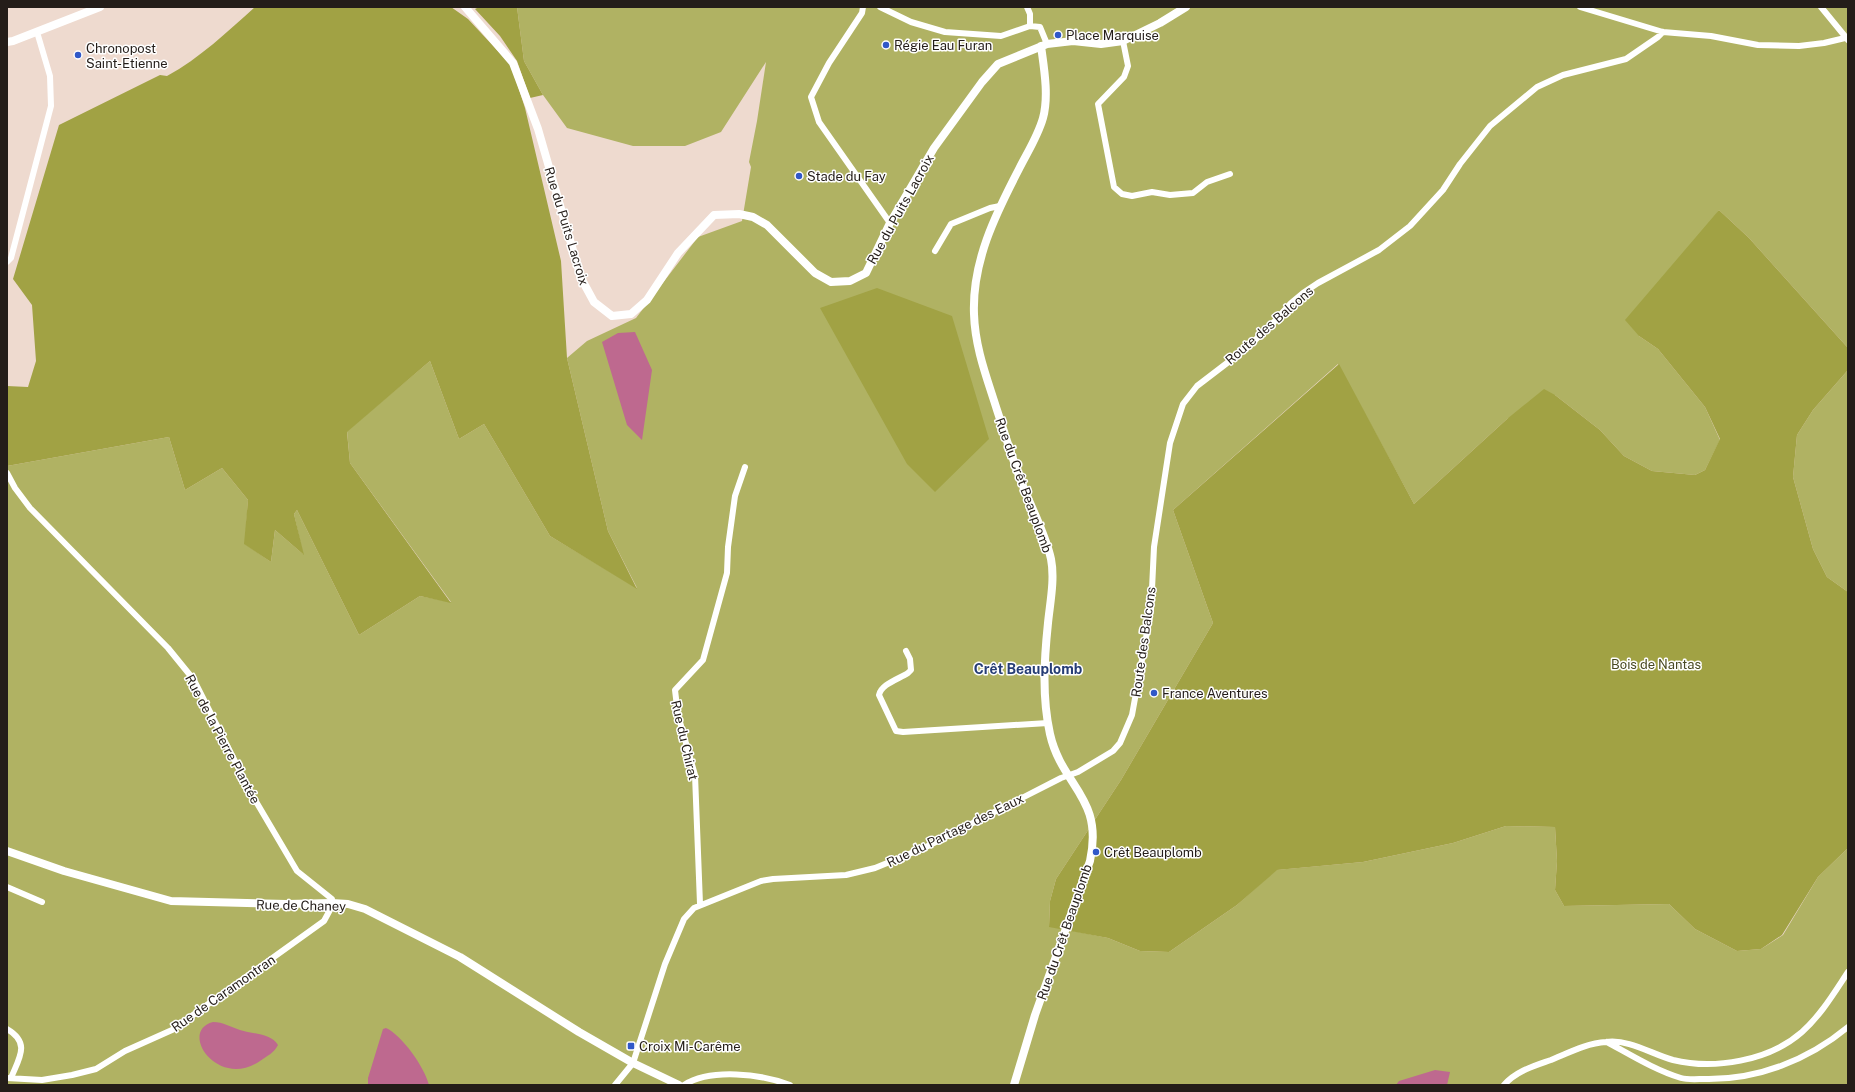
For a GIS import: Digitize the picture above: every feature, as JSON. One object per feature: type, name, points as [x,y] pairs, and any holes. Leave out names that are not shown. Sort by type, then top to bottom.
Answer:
[{"type":"street","points":[[7,42],[37,32],[100,7]]},
{"type":"street","name":"Rue du Puits Lacroix","points":[[464,7],[513,63],[538,129],[581,278],[594,302],[612,316],[631,314],[647,300],[678,252],[714,215],[739,214],[753,217],[767,225],[815,274],[832,282],[850,281],[866,273],[890,223],[934,148],[982,82],[998,64],[1044,45],[1073,41],[1101,44],[1123,41],[1160,23],[1186,7]]},
{"type":"street","points":[[863,7],[862,13],[829,63],[811,97],[819,122],[890,223]]},
{"type":"street","points":[[880,7],[911,22],[945,32],[1000,36],[1030,26],[1040,27],[1044,45]]},
{"type":"street","points":[[1027,7],[1030,14],[1030,26]]},
{"type":"street","points":[[1580,7],[1662,32],[1711,36],[1758,45],[1799,46],[1846,39],[1821,7]]},
{"type":"street","points":[[7,262],[11,258],[51,106],[50,76],[37,32]]},
{"type":"street","name":"Route des Balcons","points":[[1068,776],[1078,772],[1117,747],[1134,709],[1151,610],[1154,547],[1168,450],[1174,427],[1188,396],[1210,375],[1266,331],[1291,303],[1303,293],[1379,250],[1410,226],[1443,190],[1460,164],[1490,126],[1537,87],[1563,75],[1626,59],[1658,37],[1662,32]]},
{"type":"street","points":[[1123,41],[1128,66],[1124,77],[1098,104],[1114,187],[1122,194],[1132,196],[1152,192],[1170,195],[1193,193],[1207,182],[1230,174]]},
{"type":"street","name":"Rue du Crêt Beauplomb","points":[[1014,1085],[1026,1042],[1090,860],[1094,844],[1092,822],[1089,810],[1077,788],[1068,776],[1055,751],[1044,702],[1044,674],[1052,584],[1051,562],[1046,542],[1010,449],[982,364],[974,317],[974,284],[982,252],[1000,206],[1037,133],[1043,117],[1045,97],[1044,45]]},
{"type":"street","points":[[935,251],[951,224],[990,208],[1000,206]]},
{"type":"street","name":"Rue du Chirat","points":[[700,904],[695,775],[678,715],[674,690],[703,660],[726,573],[735,496],[745,467]]},
{"type":"street","name":"Rue de la Pierre Plantée","points":[[7,473],[15,488],[30,508],[168,648],[194,680],[251,793],[297,871],[332,899],[332,903]]},
{"type":"street","points":[[906,651],[910,659],[911,670],[884,686],[878,695],[896,730],[903,732],[1048,723]]},
{"type":"street","name":"Rue du Partage des Eaux","points":[[700,904],[761,881],[846,875],[875,868],[926,847],[1061,778],[1068,776]]},
{"type":"street","name":"Rue de Chaney","points":[[7,851],[64,871],[171,901],[280,904],[332,903],[348,904],[365,909],[460,957],[579,1032],[633,1063],[679,1085]]},
{"type":"street","points":[[7,887],[42,902]]},
{"type":"street","name":"Rue de Caramontran","points":[[9,1078],[42,1080],[72,1075],[96,1068],[126,1051],[172,1030],[324,921],[332,903]]},
{"type":"street","points":[[618,1084],[633,1063],[665,964],[684,920],[689,911],[700,904]]},
{"type":"street","points":[[1504,1085],[1514,1075],[1525,1069],[1592,1045],[1606,1042],[1625,1043],[1670,1059],[1699,1064],[1732,1062],[1752,1057],[1778,1047],[1802,1032],[1826,1006],[1848,972]]},
{"type":"street","points":[[1606,1042],[1641,1062],[1682,1078],[1722,1079],[1763,1072],[1804,1057],[1830,1042],[1848,1027]]},
{"type":"street","points":[[7,1029],[17,1036],[22,1044],[21,1053],[9,1078]]},
{"type":"street","points":[[684,1085],[690,1081],[713,1075],[752,1077],[790,1085]]},
{"type":"green space","points":[[255,7],[451,7],[468,19],[511,65],[525,108],[561,261],[567,358],[608,531],[637,589],[550,536],[484,424],[459,439],[430,361],[347,432],[350,463],[451,603],[420,596],[359,635],[297,510],[294,514],[304,555],[275,530],[271,562],[244,544],[248,500],[222,468],[185,490],[169,437],[7,466],[7,386],[28,387],[36,361],[32,305],[13,279],[59,125],[160,75],[167,76],[179,69],[213,44]]},
{"type":"green space","points":[[479,7],[517,7],[524,61],[543,95],[530,98],[517,61],[500,36],[475,9]]},
{"type":"green space","points":[[517,7],[1848,7],[1848,348],[1749,238],[1719,210],[1639,336],[1658,349],[1705,407],[1720,440],[1705,470],[1695,475],[1652,471],[1624,456],[1600,430],[1555,395],[1507,419],[1414,504],[1338,364],[1173,510],[1213,623],[1121,780],[1056,879],[1050,901],[1049,926],[1108,938],[1140,951],[1169,952],[1237,905],[1276,870],[1363,862],[1453,843],[1506,826],[1555,827],[1557,861],[1555,890],[1564,906],[1669,904],[1695,929],[1737,951],[1761,949],[1783,935],[1818,877],[1848,848],[1848,1085],[7,1085],[7,466],[169,437],[185,490],[222,468],[248,500],[245,544],[271,562],[275,530],[303,554],[294,514],[297,510],[359,635],[420,596],[451,602],[350,463],[347,431],[430,361],[459,439],[484,424],[550,536],[637,588],[608,531],[567,358],[587,341],[636,318],[698,237],[742,221],[751,167],[749,162],[766,62],[721,132],[685,146],[633,146],[567,128],[543,95],[524,61]]},
{"type":"green space","name":"Bois de Nantas","points":[[1719,210],[1749,238],[1848,348],[1848,370],[1813,410],[1797,435],[1793,477],[1813,549],[1827,577],[1848,592],[1848,848],[1818,877],[1782,935],[1761,949],[1737,951],[1695,929],[1669,904],[1564,906],[1555,890],[1557,861],[1555,827],[1506,826],[1453,843],[1363,862],[1277,870],[1237,905],[1169,952],[1140,951],[1108,938],[1049,927],[1050,901],[1056,879],[1121,780],[1213,623],[1173,510],[1339,364],[1414,504],[1507,419],[1544,389],[1555,395],[1600,430],[1624,456],[1652,471],[1695,475],[1705,470],[1720,439],[1705,407],[1658,349],[1639,336],[1625,320]]},
{"type":"green space","points":[[877,288],[952,316],[989,439],[935,492],[907,464],[820,308]]},
{"type":"green space","points":[[1848,370],[1848,592],[1827,577],[1813,549],[1793,477],[1797,435],[1813,410]]},
{"type":"shaded area","points":[[635,332],[652,370],[642,440],[627,425],[602,342],[618,333]]},
{"type":"shaded area","points":[[213,1022],[240,1030],[261,1034],[271,1038],[278,1045],[272,1052],[260,1061],[244,1068],[230,1068],[217,1064],[207,1056],[201,1046],[200,1036],[203,1027]]},
{"type":"shaded area","points":[[386,1028],[399,1037],[406,1045],[418,1061],[429,1085],[368,1085],[368,1078],[383,1029]]},
{"type":"shaded area","points":[[1435,1070],[1450,1072],[1447,1085],[1396,1085],[1399,1081]]},
{"type":"place","name":"Place Marquise","points":[[1058,35]]},
{"type":"place","name":"Régie Eau Furan","points":[[886,45]]},
{"type":"place","name":"Chronopost Saint-Etienne","points":[[78,55]]},
{"type":"place","name":"Stade du Fay","points":[[799,176]]},
{"type":"place","name":"France Aventures","points":[[1154,693]]},
{"type":"place","name":"Crêt Beauplomb","points":[[1096,852]]},
{"type":"place","name":"Croix Mi-Carême","points":[[631,1046]]},
{"type":"district","name":"Crêt Beauplomb","points":[[1028,669]]}]
